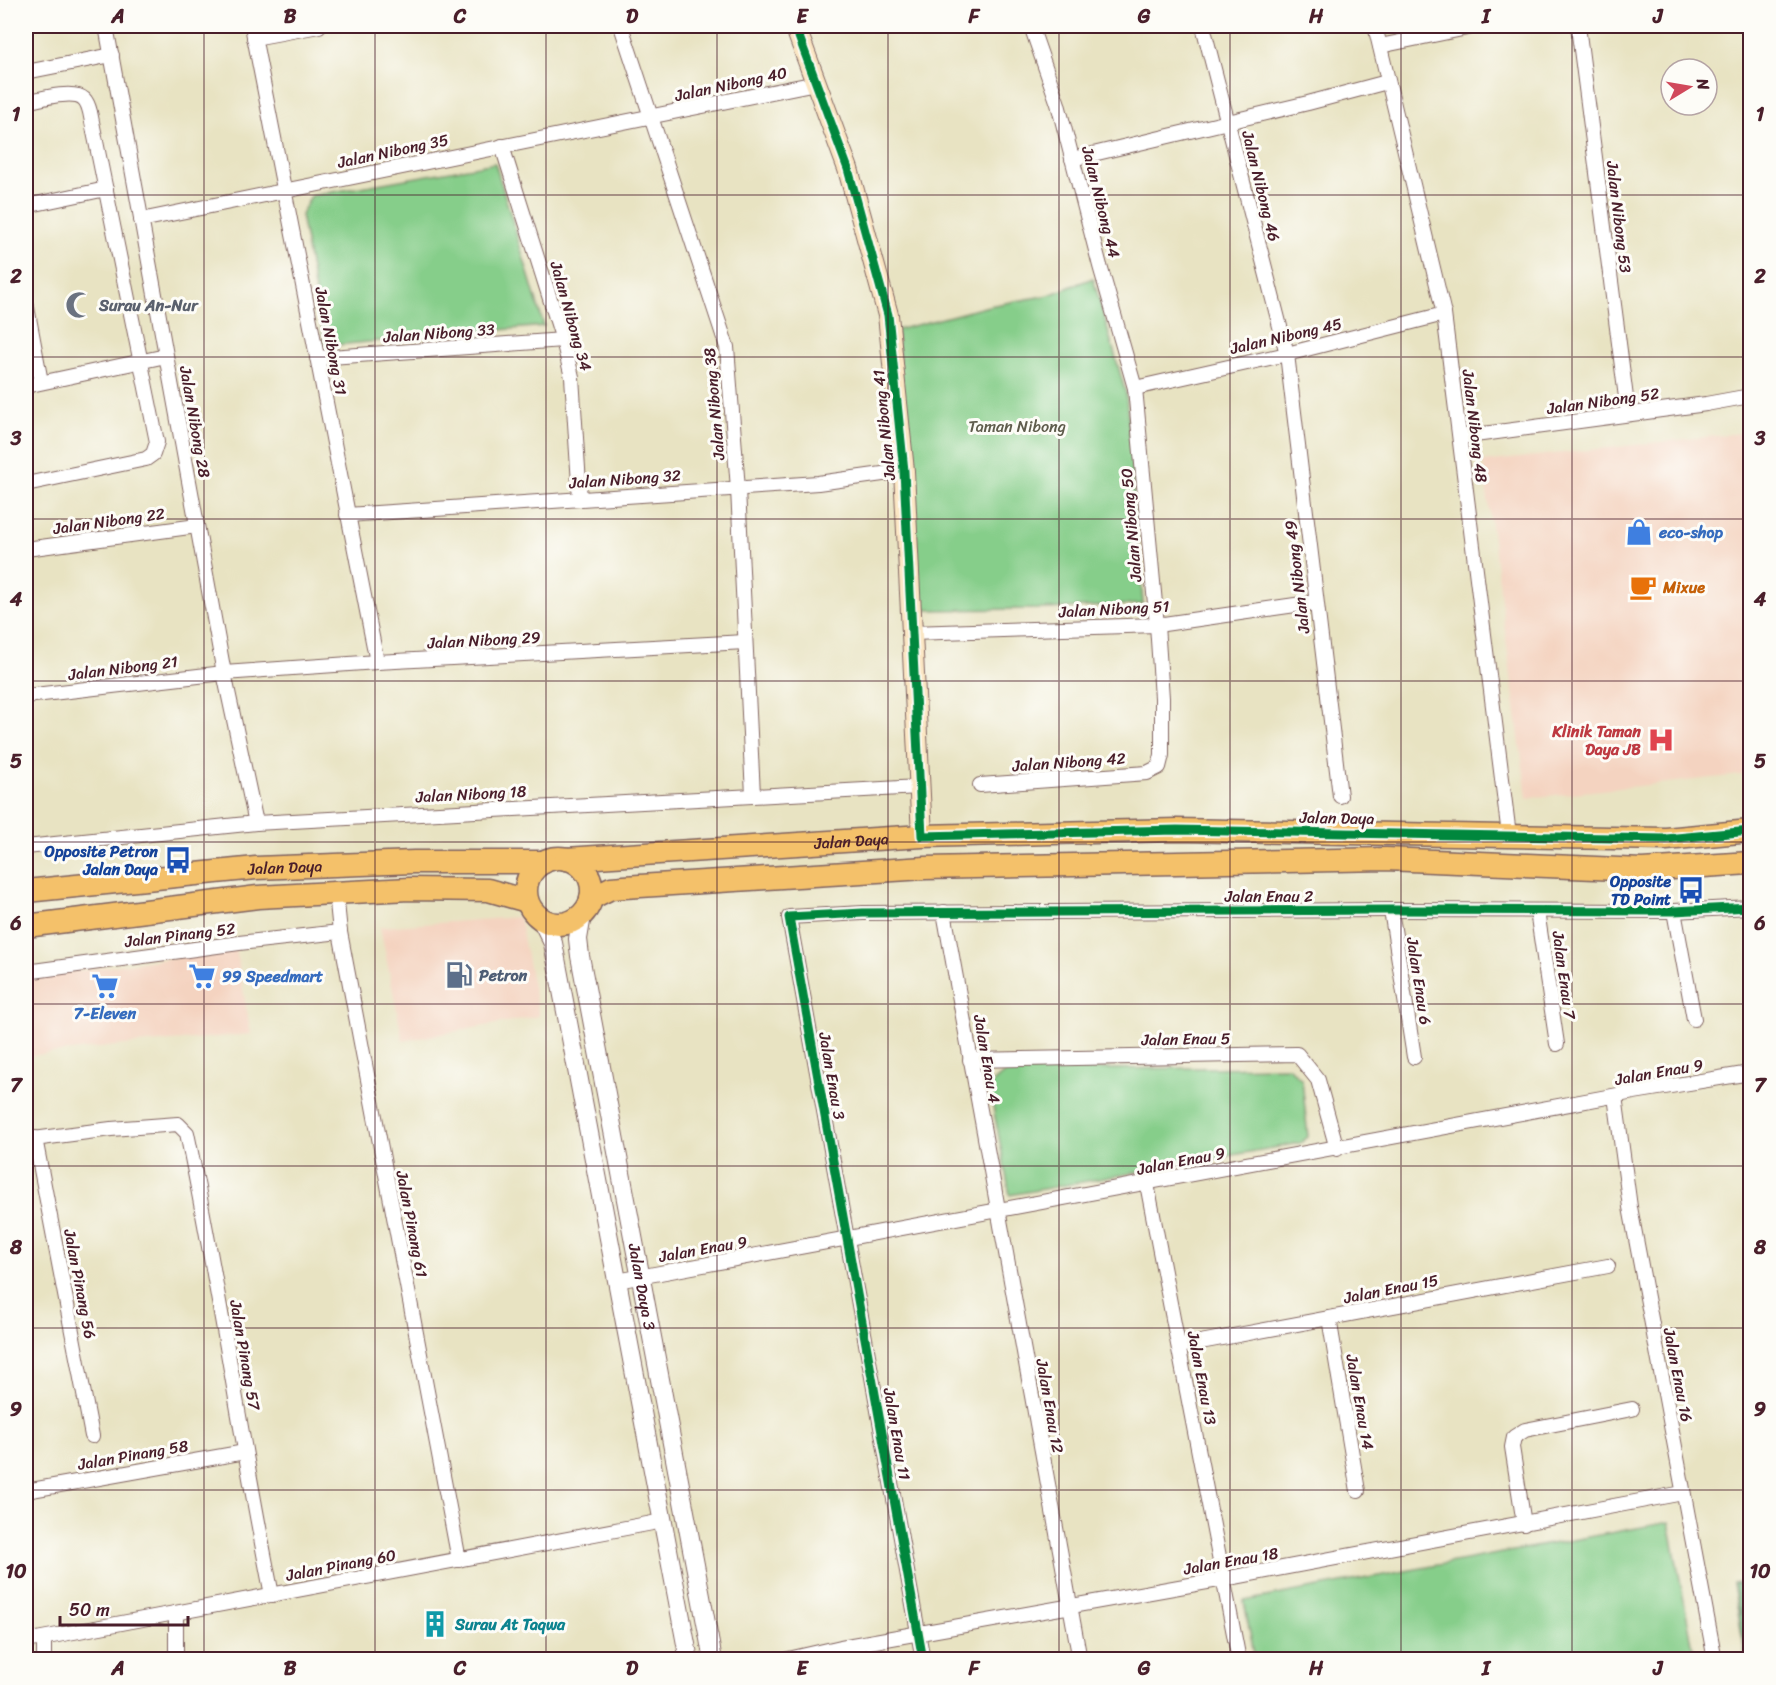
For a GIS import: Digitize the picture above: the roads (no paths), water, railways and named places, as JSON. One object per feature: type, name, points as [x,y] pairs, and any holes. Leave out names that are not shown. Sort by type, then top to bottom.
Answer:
[{"type":"main road","name":"Jalan Nibong 41","points":[[795,26],[848,169],[888,315],[904,471],[922,836]]},
{"type":"main road","name":"Jalan Daya","points":[[26,891],[256,868],[414,862],[555,861],[922,836],[1178,830],[1666,839],[1750,831]]},
{"type":"main road","name":"Jalan Daya","points":[[587,907],[610,888],[925,868],[1386,859],[1642,870],[1750,863]]},
{"type":"main road","points":[[555,861],[578,864],[590,879],[587,907],[573,922],[551,924],[534,910],[526,890],[528,879],[534,869],[555,861]]},
{"type":"main road","name":"Jalan Daya","points":[[26,926],[258,897],[409,889],[488,890],[534,910]]},
{"type":"street","name":"Jalan Nibong 28","points":[[106,26],[224,673],[256,823]]},
{"type":"street","points":[[253,32],[319,26]]},
{"type":"street","name":"Jalan Nibong 38","points":[[621,26],[727,347],[738,489],[753,795]]},
{"type":"street","name":"Jalan Nibong 44","points":[[1032,26],[1058,104],[1100,266],[1135,388]]},
{"type":"street","name":"Jalan Nibong 46","points":[[1203,26],[1287,354]]},
{"type":"street","name":"Jalan Nibong 48","points":[[1375,26],[1443,314],[1509,836]]},
{"type":"street","points":[[1380,46],[1477,26]]},
{"type":"street","name":"Jalan Nibong 53","points":[[1578,26],[1628,413]]},
{"type":"street","name":"Jalan Nibong 31","points":[[253,32],[377,662]]},
{"type":"street","points":[[26,72],[112,55]]},
{"type":"street","points":[[1072,159],[1388,82]]},
{"type":"street","name":"Jalan Nibong 40","points":[[652,117],[816,83]]},
{"type":"street","points":[[26,102],[78,94],[86,100],[158,442],[153,454],[146,459],[26,484]]},
{"type":"street","name":"Jalan Nibong 35","points":[[141,220],[652,117]]},
{"type":"street","name":"Jalan Nibong 34","points":[[502,146],[563,340],[572,377],[580,499]]},
{"type":"street","points":[[26,206],[106,189]]},
{"type":"street","points":[[26,302],[41,382]]},
{"type":"street","name":"Jalan Nibong 45","points":[[1135,388],[1287,354],[1443,314]]},
{"type":"street","name":"Jalan Nibong 33","points":[[317,358],[563,340]]},
{"type":"street","name":"Jalan Nibong 49","points":[[1287,354],[1341,796]]},
{"type":"street","points":[[26,386],[166,356]]},
{"type":"street","name":"Jalan Nibong 50","points":[[1135,388],[1162,698],[1162,755],[1159,766]]},
{"type":"street","name":"Jalan Nibong 52","points":[[1460,437],[1750,396]]},
{"type":"street","name":"Jalan Nibong 32","points":[[347,515],[818,483],[904,471]]},
{"type":"street","name":"Jalan Nibong 22","points":[[26,549],[197,526]]},
{"type":"street","name":"Jalan Nibong 51","points":[[912,633],[1157,625],[1316,602]]},
{"type":"street","name":"Jalan Nibong 29","points":[[224,673],[377,662],[745,642]]},
{"type":"street","name":"Jalan Nibong 21","points":[[26,696],[224,673]]},
{"type":"street","name":"Jalan Nibong 42","points":[[980,785],[1147,773],[1159,766]]},
{"type":"street","name":"Jalan Nibong 18","points":[[26,847],[256,823],[919,787]]},
{"type":"street","name":"Jalan Pinang 61","points":[[336,893],[340,932],[459,1560]]},
{"type":"street","name":"Jalan Daya 3","points":[[587,907],[578,939],[580,956],[713,1659]]},
{"type":"street","name":"Jalan Enau 2","points":[[789,917],[944,912],[1674,911],[1750,907]]},
{"type":"street","name":"Jalan Daya 3","points":[[534,910],[553,943],[689,1659]]},
{"type":"street","name":"Jalan Enau 6","points":[[1391,910],[1414,1058]]},
{"type":"street","name":"Jalan Enau 7","points":[[1537,911],[1557,1044]]},
{"type":"street","points":[[1674,911],[1694,1019]]},
{"type":"street","name":"Jalan Enau 4","points":[[944,912],[998,1212]]},
{"type":"street","name":"Jalan Enau 3","points":[[789,917],[847,1240]]},
{"type":"street","name":"Jalan Pinang 52","points":[[26,972],[340,932]]},
{"type":"street","name":"Jalan Enau 5","points":[[970,1059],[1297,1054],[1318,1080],[1336,1149]]},
{"type":"street","name":"Jalan Enau 9","points":[[617,1281],[1750,1073]]},
{"type":"street","name":"Jalan Enau 16","points":[[1615,1096],[1630,1207],[1714,1659]]},
{"type":"street","name":"Jalan Pinang 57","points":[[30,1139],[178,1124],[187,1133],[272,1595]]},
{"type":"street","name":"Jalan Pinang 56","points":[[30,1139],[92,1436]]},
{"type":"street","name":"Jalan Enau 13","points":[[1148,1184],[1239,1659]]},
{"type":"street","name":"Jalan Enau 12","points":[[998,1212],[1080,1659]]},
{"type":"street","name":"Jalan Enau 11","points":[[847,1240],[923,1659]]},
{"type":"street","name":"Jalan Enau 15","points":[[1179,1346],[1608,1266]]},
{"type":"street","name":"Jalan Enau 14","points":[[1329,1318],[1358,1491]]},
{"type":"street","points":[[1524,1524],[1512,1447],[1514,1437],[1525,1430],[1632,1409]]},
{"type":"street","name":"Jalan Pinang 58","points":[[26,1491],[245,1452]]},
{"type":"street","name":"Jalan Enau 18","points":[[784,1659],[1683,1493]]},
{"type":"street","name":"Jalan Pinang 60","points":[[26,1641],[663,1521]]},
{"type":"street","points":[[176,1613],[176,1659]]},
{"type":"street","points":[[44,1638],[44,1659]]},
{"type":"place","name":"Surau An-Nur","points":[[79,305]]},
{"type":"place","name":"eco-shop","points":[[1639,532]]},
{"type":"place","name":"Mixue","points":[[1643,587]]},
{"type":"place","name":"Klinik Taman Daya JB","points":[[1661,740]]},
{"type":"place","name":"Opposite Petron Jalan Daya","points":[[178,860]]},
{"type":"place","name":"Opposite TD Point","points":[[1691,890]]},
{"type":"place","name":"Petron","points":[[459,975]]},
{"type":"place","name":"99 Speedmart","points":[[202,976]]},
{"type":"place","name":"7-Eleven","points":[[105,986]]},
{"type":"place","name":"Surau At Taqwa","points":[[435,1624]]},
{"type":"park label","name":"Taman Nibong","points":[[1017,426]]}]
